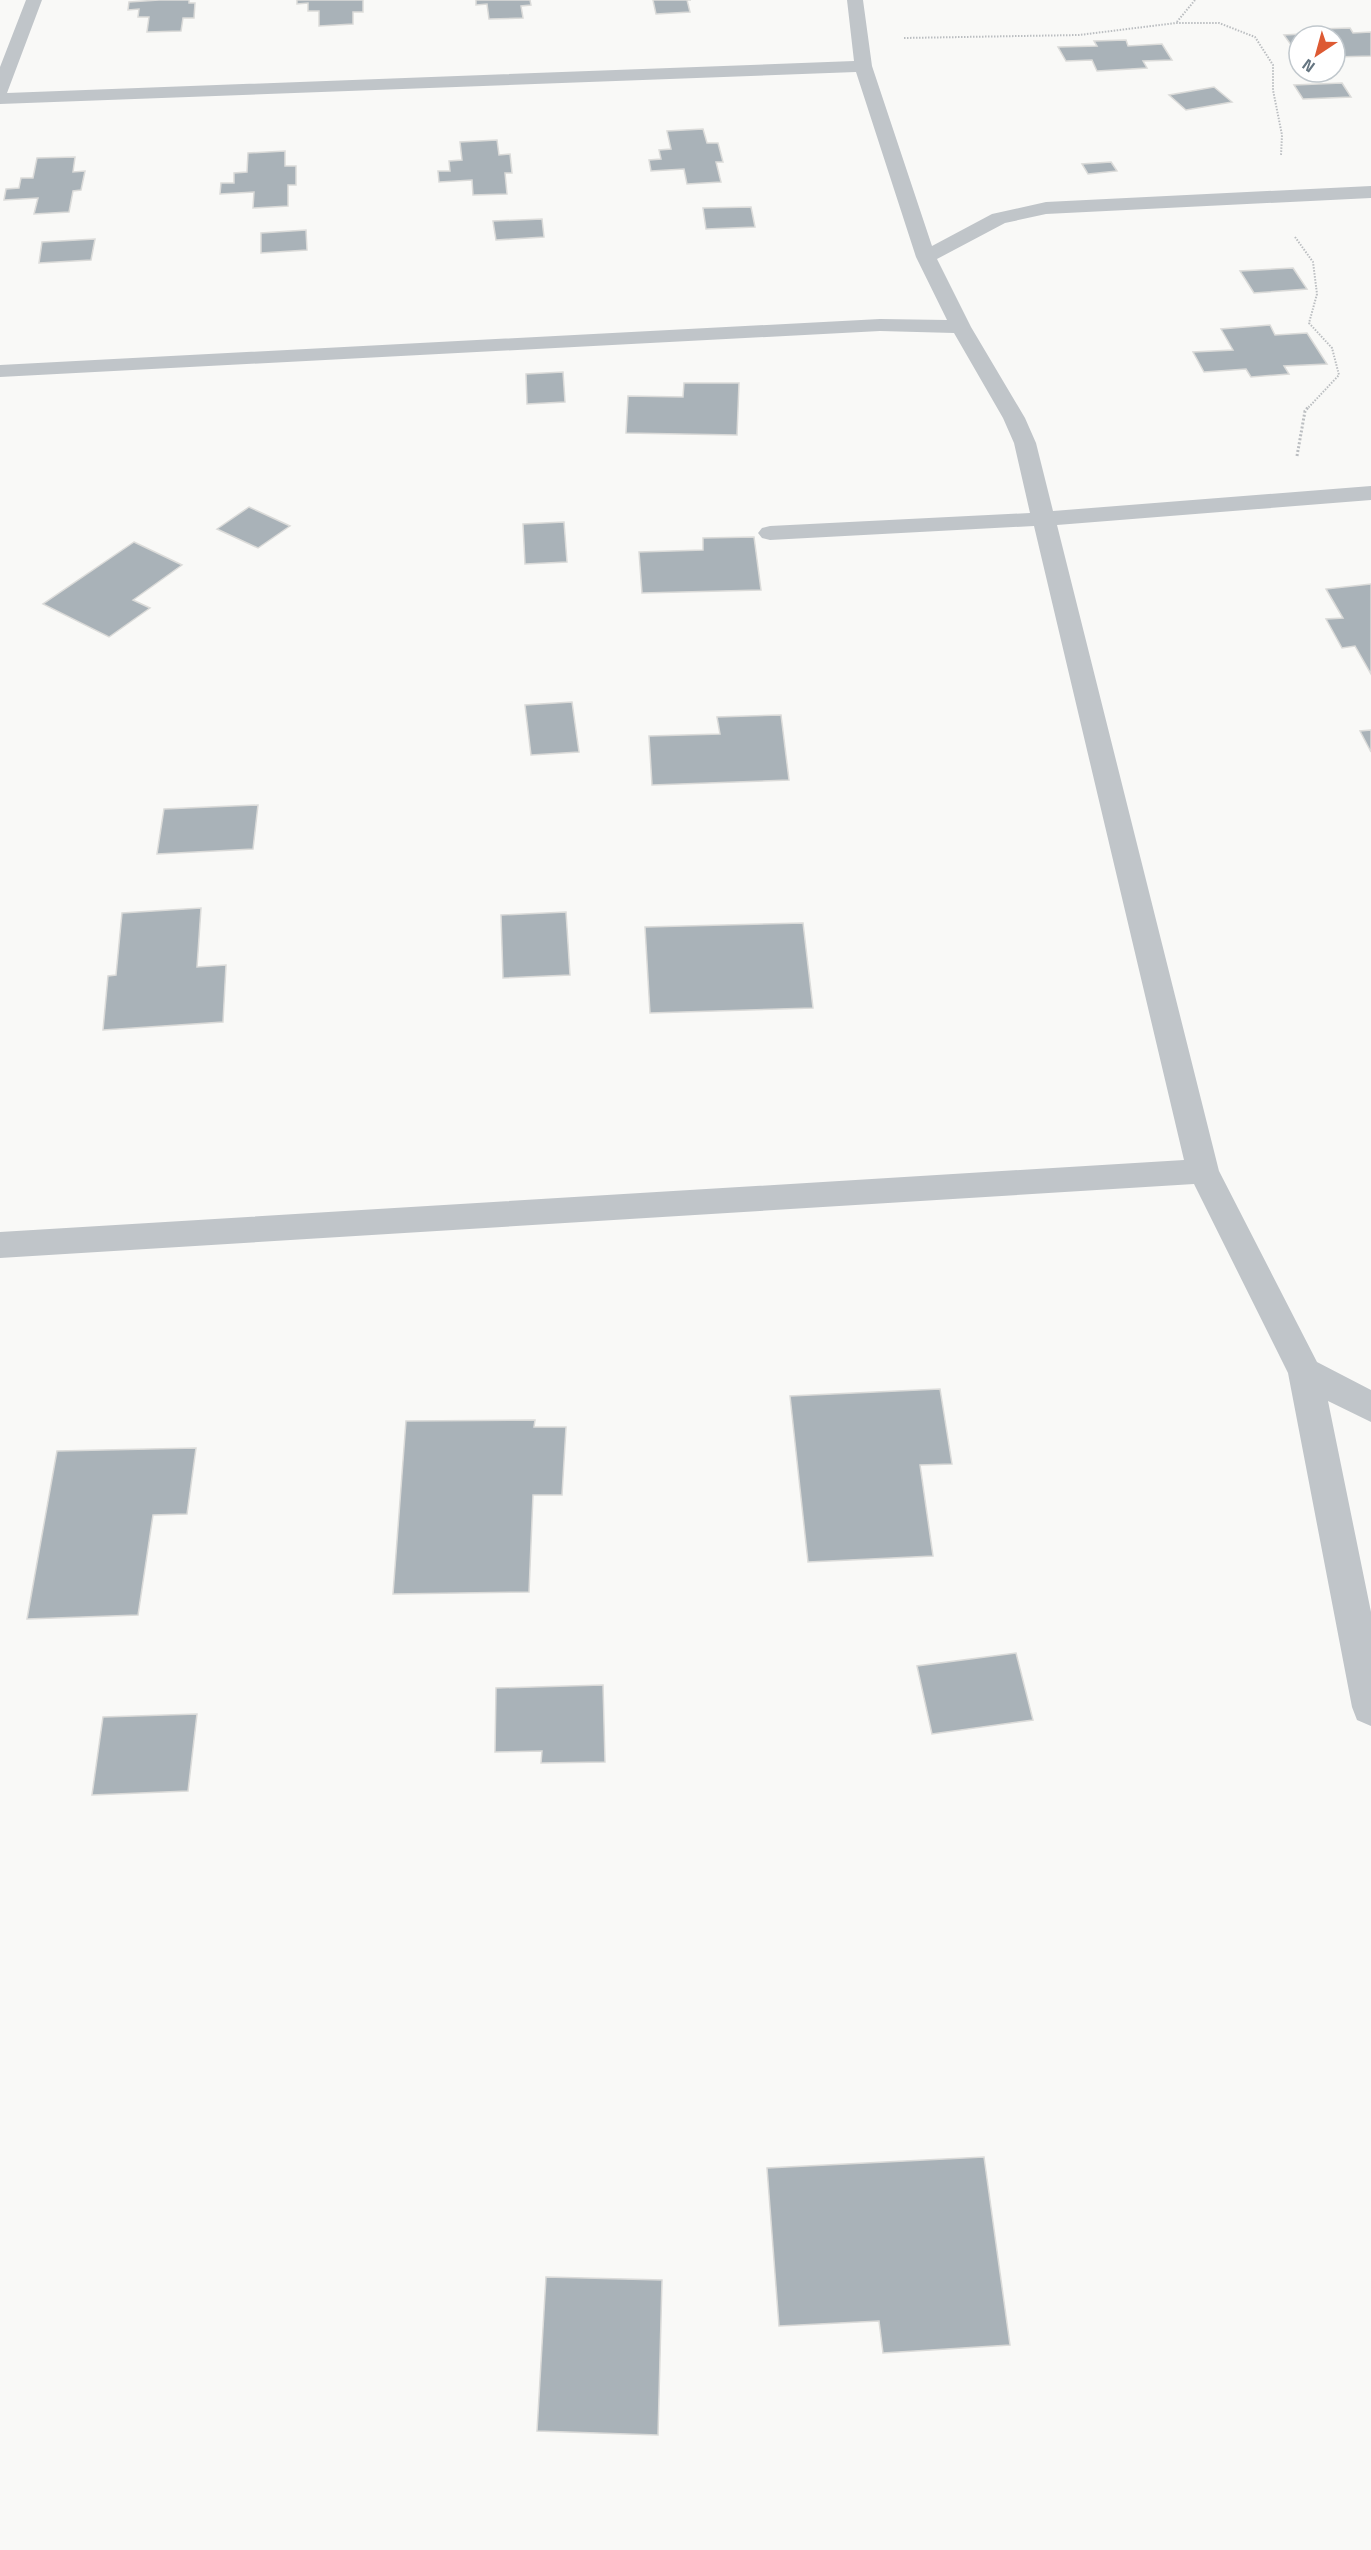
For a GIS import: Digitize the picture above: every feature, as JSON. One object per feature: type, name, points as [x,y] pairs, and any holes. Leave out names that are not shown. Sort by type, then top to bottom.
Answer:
[{"type":"street","points":[[0,92],[34,0]]},
{"type":"street","points":[[855,0],[861,53],[926,257],[961,327],[1014,418],[1025,443],[1203,1171],[1305,1372],[1371,1707]]},
{"type":"street","points":[[0,99],[861,53]]},
{"type":"street","points":[[926,257],[999,218],[1046,208],[1371,192]]},
{"type":"street","points":[[0,371],[880,325],[961,327]]},
{"type":"street","points":[[770,533],[988,523],[1371,493]]},
{"type":"street","points":[[0,1245],[1203,1171]]},
{"type":"street","points":[[1305,1372],[1371,1407]]},
{"type":"path","points":[[1176,23],[1196,0]]},
{"type":"path","points":[[861,53],[1079,35],[1176,23],[1219,23],[1255,37],[1273,65],[1273,90],[1282,135],[1281,153],[1287,196],[1295,210],[1293,234],[1313,262],[1317,294],[1309,323],[1332,348],[1339,375],[1305,411],[1291,499]]},
{"type":"building","points":[[189,0],[189,3],[195,3],[194,18],[183,18],[181,31],[147,32],[149,17],[138,17],[139,9],[128,10],[129,2]]},
{"type":"building","points":[[297,0],[363,0],[363,12],[353,12],[353,24],[319,26],[319,11],[308,11],[308,3],[297,4]]},
{"type":"building","points":[[476,0],[530,0],[531,5],[521,6],[523,18],[489,19],[487,4],[476,5]]},
{"type":"building","points":[[653,0],[687,0],[690,12],[656,14]]},
{"type":"building","points":[[1347,28],[1350,28],[1353,33],[1371,32],[1371,56],[1347,57]]},
{"type":"building","points":[[1126,40],[1128,46],[1162,44],[1172,60],[1143,61],[1147,68],[1097,71],[1092,60],[1066,61],[1058,47],[1097,46],[1094,41]]},
{"type":"building","points":[[1343,84],[1351,97],[1303,99],[1294,85]]},
{"type":"building","points":[[1214,87],[1232,102],[1186,110],[1169,95]]},
{"type":"building","points":[[703,129],[707,143],[718,143],[723,162],[716,162],[721,182],[687,184],[684,169],[651,171],[649,160],[661,159],[659,150],[671,149],[667,131]]},
{"type":"building","points":[[497,140],[499,155],[510,154],[512,173],[505,173],[507,194],[473,195],[472,180],[439,182],[438,171],[450,171],[449,161],[462,160],[460,142]]},
{"type":"building","points":[[285,151],[285,166],[296,166],[296,185],[288,185],[288,206],[253,208],[254,192],[220,194],[221,183],[234,183],[234,173],[247,172],[248,153]]},
{"type":"building","points":[[75,157],[73,172],[85,171],[81,190],[73,191],[69,212],[34,214],[38,198],[4,200],[6,189],[19,188],[21,178],[33,178],[37,158]]},
{"type":"building","points":[[1111,162],[1117,171],[1088,174],[1082,164]]},
{"type":"building","points":[[751,207],[755,227],[706,229],[703,208]]},
{"type":"building","points":[[542,219],[544,237],[496,240],[493,221]]},
{"type":"building","points":[[306,230],[307,250],[261,253],[261,233]]},
{"type":"building","points":[[95,239],[91,260],[39,263],[42,242]]},
{"type":"building","points":[[1293,268],[1307,289],[1254,293],[1240,271]]},
{"type":"building","points":[[1270,325],[1275,335],[1307,333],[1327,364],[1284,366],[1289,374],[1251,377],[1246,369],[1204,372],[1193,352],[1233,350],[1221,329]]},
{"type":"building","points":[[563,372],[565,402],[527,404],[526,374]]},
{"type":"building","points":[[684,383],[739,383],[737,435],[626,433],[628,396],[683,397]]},
{"type":"building","points":[[249,507],[290,526],[258,548],[217,529]]},
{"type":"building","points":[[564,522],[567,562],[525,564],[523,524]]},
{"type":"building","points":[[754,537],[761,590],[642,593],[639,552],[703,550],[703,538]]},
{"type":"building","points":[[134,542],[182,565],[133,600],[150,608],[109,637],[43,604]]},
{"type":"building","points":[[1371,584],[1371,674],[1355,646],[1342,648],[1326,619],[1343,618],[1326,589]]},
{"type":"building","points":[[572,702],[579,752],[531,755],[525,705]]},
{"type":"building","points":[[781,715],[789,780],[652,785],[649,736],[720,734],[717,717]]},
{"type":"building","points":[[1371,730],[1371,752],[1360,731]]},
{"type":"building","points":[[258,805],[253,849],[157,854],[164,809]]},
{"type":"building","points":[[201,908],[197,967],[226,965],[223,1022],[103,1030],[108,976],[116,975],[122,913]]},
{"type":"building","points":[[566,912],[570,975],[503,978],[501,915]]},
{"type":"building","points":[[803,923],[813,1008],[650,1013],[645,927]]},
{"type":"building","points":[[940,1389],[952,1464],[920,1465],[933,1556],[808,1562],[790,1396]]},
{"type":"building","points":[[535,1420],[534,1427],[566,1427],[562,1495],[533,1495],[529,1592],[393,1594],[406,1421]]},
{"type":"building","points":[[196,1448],[187,1514],[153,1515],[138,1615],[27,1619],[57,1451]]},
{"type":"building","points":[[1016,1653],[1033,1720],[932,1734],[917,1666]]},
{"type":"building","points":[[603,1685],[605,1762],[541,1763],[542,1751],[495,1752],[496,1688]]},
{"type":"building","points":[[197,1714],[188,1791],[92,1795],[103,1717]]},
{"type":"building","points":[[984,2157],[1010,2345],[883,2353],[879,2321],[779,2326],[767,2168]]},
{"type":"building","points":[[546,2277],[662,2280],[658,2435],[537,2431]]}]
